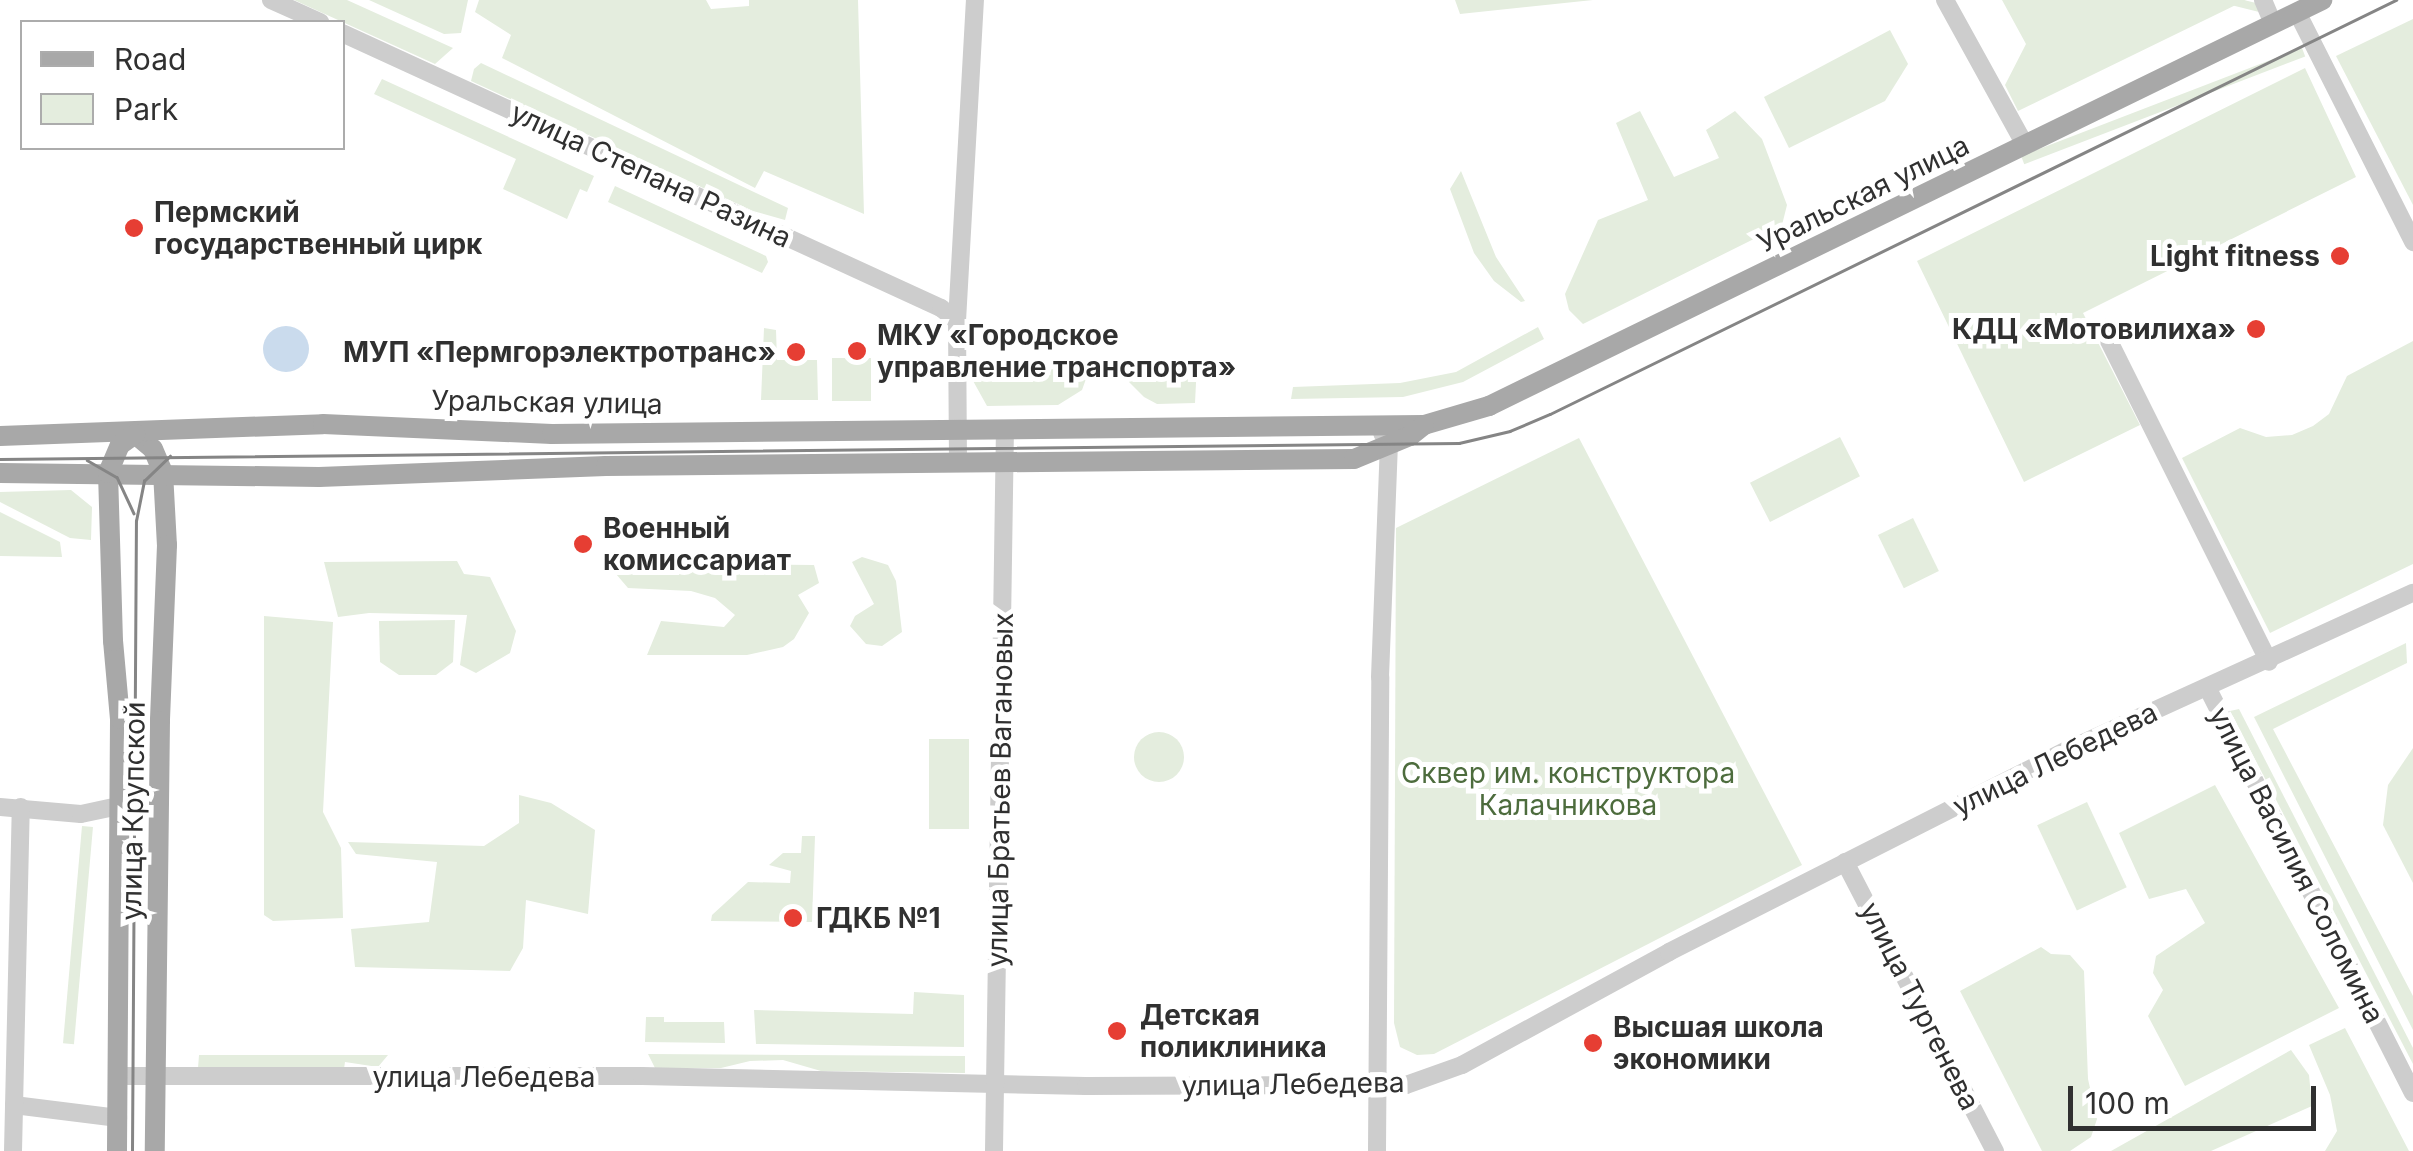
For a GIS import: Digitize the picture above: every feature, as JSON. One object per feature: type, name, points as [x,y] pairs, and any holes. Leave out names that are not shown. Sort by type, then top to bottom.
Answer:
[{"type":"main road","name":"Уральская улица","points":[[0,436],[136,434],[221,425],[323,424],[552,434],[1005,429],[1384,436],[1488,406],[2322,0]]},
{"type":"main road","points":[[108,473],[120,444],[136,434],[153,449],[163,472]]},
{"type":"main road","name":"Уральская улица","points":[[0,473],[163,472],[300,477],[491,468],[1354,460],[1384,436]]},
{"type":"main road","name":"улица Крупской","points":[[155,1151],[160,721],[168,545],[163,472]]},
{"type":"main road","name":"улица Крупской","points":[[108,473],[113,641],[120,718],[117,1151]]},
{"type":"street","points":[[270,0],[315,20]]},
{"type":"street","points":[[958,463],[957,321],[975,0]]},
{"type":"street","points":[[1946,0],[2025,145]]},
{"type":"street","points":[[2263,0],[2274,24]]},
{"type":"street","points":[[2297,12],[2413,242]]},
{"type":"street","name":"улица Степана Разина","points":[[345,34],[941,308],[957,321]]},
{"type":"street","points":[[2102,327],[2269,662]]},
{"type":"street","name":"улица Братьев Вагановых","points":[[994,1151],[1005,429]]},
{"type":"street","points":[[1378,1151],[1384,436]]},
{"type":"street","name":"улица Лебедева","points":[[119,1076],[642,1076],[995,1085],[1379,1087],[1428,1080],[2082,743],[2208,690],[2413,593]]},
{"type":"street","name":"улица Василия Соломина","points":[[2208,690],[2413,1093]]},
{"type":"street","points":[[0,807],[81,814],[120,806]]},
{"type":"street","points":[[13,1151],[21,807]]},
{"type":"street","name":"улица Тургенева","points":[[1845,862],[1995,1151]]},
{"type":"street","points":[[14,1105],[118,1118]]},
{"type":"green space","points":[[294,0],[347,0],[453,48],[435,64]]},
{"type":"green space","points":[[369,0],[468,0],[461,33],[444,34]]},
{"type":"green space","points":[[479,0],[706,0],[711,9],[749,6],[749,0],[858,0],[864,214],[764,171],[755,188],[502,58],[511,35],[475,12]]},
{"type":"green space","points":[[1455,0],[1593,0],[1460,14]]},
{"type":"green space","points":[[2002,0],[2246,0],[2018,111],[2005,85],[2026,44]]},
{"type":"green space","points":[[2211,0],[2260,4],[2258,12]]},
{"type":"green space","points":[[2413,19],[2413,205],[2336,56]]},
{"type":"green space","points":[[1890,30],[1908,64],[1885,101],[1789,148],[1764,97]]},
{"type":"green space","points":[[2302,48],[2305,56],[2024,164],[2021,156]]},
{"type":"green space","points":[[481,63],[788,208],[785,220],[753,211],[471,81],[474,69]]},
{"type":"green space","points":[[2305,68],[2356,177],[2083,313],[2140,425],[2024,482],[1917,261]]},
{"type":"green space","points":[[382,79],[594,176],[587,192],[580,189],[567,219],[503,189],[516,159],[374,94]]},
{"type":"green space","points":[[1640,111],[1674,177],[1719,158],[1706,130],[1735,111],[1762,139],[1787,205],[1782,225],[1583,324],[1569,310],[1565,294],[1598,220],[1648,200],[1616,123]]},
{"type":"green space","points":[[1461,171],[1496,257],[1525,301],[1521,302],[1494,281],[1474,253],[1450,189]]},
{"type":"green space","points":[[615,186],[766,256],[768,262],[762,273],[608,202]]},
{"type":"green space","points":[[1538,327],[1544,339],[1463,382],[1403,397],[1291,399],[1293,387],[1400,383],[1456,372]]},
{"type":"green space","points":[[764,328],[776,330],[777,360],[817,360],[818,400],[761,400]]},
{"type":"green space","points":[[2413,341],[2413,564],[2270,633],[2182,458],[2240,428],[2266,437],[2292,435],[2313,426],[2329,414],[2347,376]]},
{"type":"green space","points":[[832,358],[871,358],[871,401],[832,401]]},
{"type":"green space","points":[[1126,362],[1197,363],[1195,403],[1157,404],[1144,397],[1129,382]]},
{"type":"green space","points":[[1091,365],[1082,390],[1058,405],[987,406],[972,379],[1035,380],[1037,366]]},
{"type":"green space","points":[[1840,437],[1860,476],[1770,522],[1750,483]]},
{"type":"green space","name":"Сквер им. конструктора Калачникова","points":[[1579,438],[1802,865],[1434,1054],[1417,1055],[1400,1047],[1394,1023],[1396,528]]},
{"type":"green space","points":[[71,490],[92,507],[91,540],[70,538],[0,502],[0,492]]},
{"type":"green space","points":[[0,512],[60,542],[62,557],[0,556]]},
{"type":"green space","points":[[1913,518],[1939,571],[1904,588],[1878,535]]},
{"type":"green space","points":[[862,557],[888,565],[896,581],[902,632],[882,646],[866,644],[850,626],[855,616],[874,604],[852,562]]},
{"type":"green space","points":[[457,561],[464,574],[490,577],[516,631],[510,653],[476,673],[460,665],[467,615],[369,613],[338,617],[324,562]]},
{"type":"green space","points":[[624,565],[814,565],[819,583],[798,595],[809,613],[794,639],[783,647],[747,655],[647,655],[661,621],[724,627],[735,615],[715,598],[691,591],[628,588],[616,574]]},
{"type":"green space","points":[[264,616],[333,622],[323,812],[341,848],[343,918],[273,921],[264,915]]},
{"type":"green space","points":[[455,620],[453,662],[436,675],[399,675],[380,662],[379,621]]},
{"type":"green space","points":[[2406,643],[2407,663],[2273,729],[2413,996],[2413,1030],[2254,717]]},
{"type":"green space","points":[[2239,709],[2413,1048],[2413,1064],[2230,711]]},
{"type":"green space","points":[[1159,732],[1177,739],[1184,757],[1177,775],[1159,782],[1141,775],[1134,757],[1141,739]]},
{"type":"green space","points":[[929,739],[969,739],[969,829],[929,829]]},
{"type":"green space","points":[[2413,748],[2413,883],[2383,825],[2388,785]]},
{"type":"green space","points":[[2215,785],[2339,1008],[2185,1086],[2148,1016],[2163,990],[2153,973],[2156,956],[2205,923],[2186,889],[2149,899],[2119,833]]},
{"type":"green space","points":[[519,795],[551,803],[595,830],[588,914],[526,900],[523,948],[510,971],[355,967],[351,929],[429,922],[437,862],[356,854],[348,842],[484,846],[519,823]]},
{"type":"green space","points":[[2087,802],[2127,887],[2077,910],[2037,825]]},
{"type":"green space","points":[[82,826],[93,827],[74,1044],[63,1043]]},
{"type":"green space","points":[[802,836],[815,836],[812,922],[711,921],[712,915],[748,882],[790,883],[791,871],[769,865],[783,853],[801,853]]},
{"type":"green space","points":[[2041,947],[2051,954],[2070,955],[2084,971],[2088,1079],[2097,1119],[2091,1137],[2070,1151],[2042,1151],[1960,991]]},
{"type":"green space","points":[[914,992],[964,995],[964,1047],[756,1044],[754,1010],[913,1014]]},
{"type":"green space","points":[[646,1017],[664,1017],[664,1022],[724,1022],[725,1043],[645,1042]]},
{"type":"green space","points":[[2345,1028],[2409,1151],[2325,1151],[2337,1131],[2330,1095],[2309,1045]]},
{"type":"green space","points":[[2291,1050],[2309,1075],[2312,1106],[2211,1151],[2111,1151]]},
{"type":"green space","points":[[648,1054],[965,1056],[965,1073],[821,1071],[783,1060],[750,1061],[721,1068],[655,1068]]},
{"type":"green space","points":[[199,1055],[388,1055],[378,1067],[345,1062],[344,1069],[198,1068]]},
{"type":"water","points":[[286,326],[303,332],[309,349],[303,366],[286,372],[269,366],[263,349],[269,332]]},
{"type":"tram line","points":[[0,459],[1459,443],[1510,431],[1550,414],[2396,0]]},
{"type":"tram line","points":[[132,1151],[136,521],[144,481],[170,456]]},
{"type":"tram line","points":[[87,460],[117,477],[134,513]]},
{"type":"place","name":"Пермский государственный цирк","points":[[134,228]]},
{"type":"place","name":"Light fitness","points":[[2340,256]]},
{"type":"place","name":"КДЦ «Мотовилиха»","points":[[2256,329]]},
{"type":"place","name":"МКУ «Городское управление транспорта»","points":[[857,351]]},
{"type":"place","name":"МУП «Пермгорэлектротранс»","points":[[796,352]]},
{"type":"place","name":"Военный комиссариат","points":[[583,544]]},
{"type":"place","name":"ГДКБ №1","points":[[793,918]]},
{"type":"place","name":"Детская поликлиника","points":[[1117,1031]]},
{"type":"place","name":"Высшая школа экономики","points":[[1593,1043]]}]
